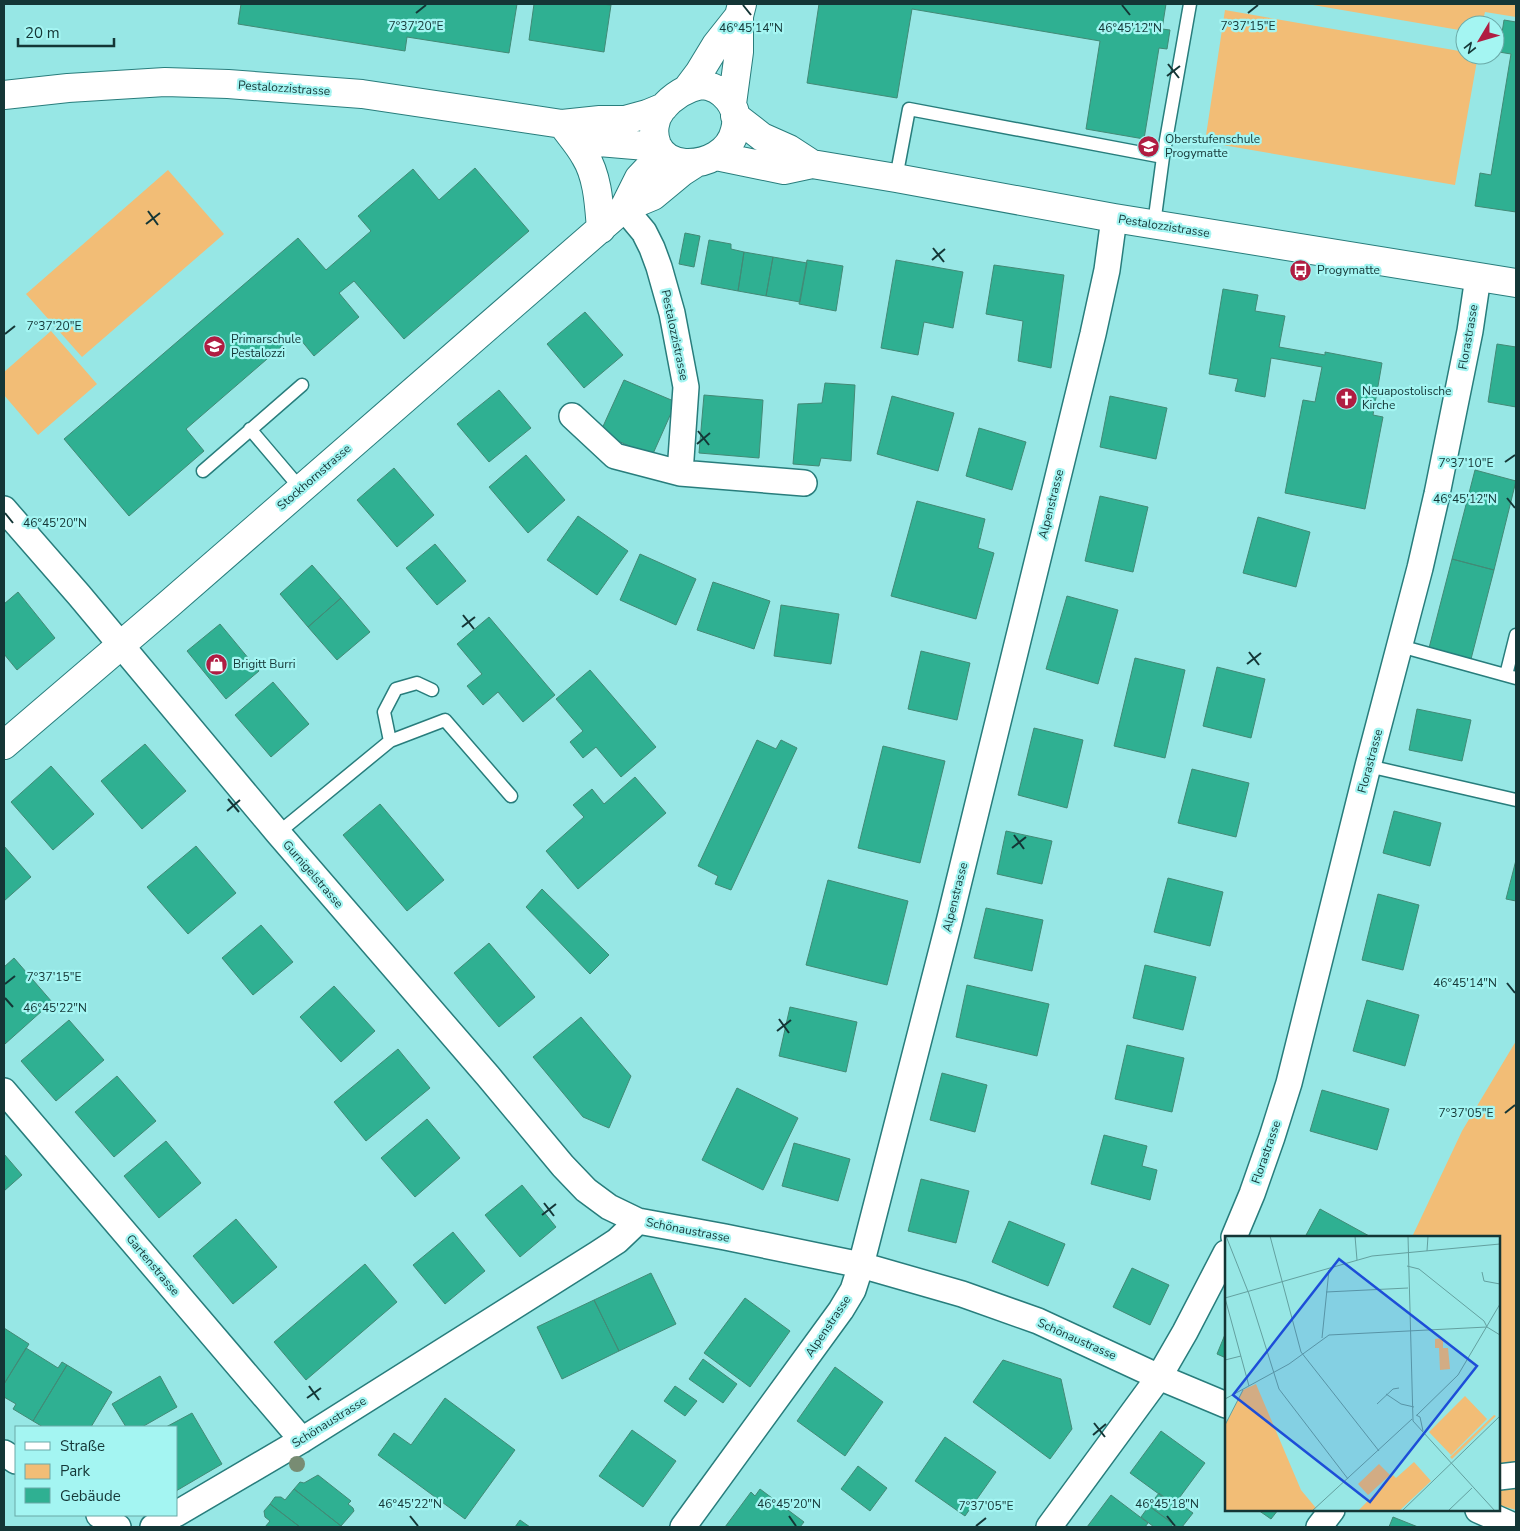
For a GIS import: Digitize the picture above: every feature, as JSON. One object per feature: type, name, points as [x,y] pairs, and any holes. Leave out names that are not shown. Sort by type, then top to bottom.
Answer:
[{"type":"street","points":[[688,89],[741,10]]},
{"type":"street","points":[[734,110],[722,93],[708,86],[701,85],[688,89],[675,96],[659,114],[654,129],[655,140],[660,149],[672,160],[680,162],[706,159],[730,142],[736,130],[734,110],[741,10]]},
{"type":"street","name":"Pestalozzistrasse","points":[[4,95],[68,88],[165,82],[228,84],[362,94],[562,124],[600,120],[625,120],[664,107]]},
{"type":"street","name":"Pestalozzistrasse","points":[[734,110],[762,137],[790,148],[812,164]]},
{"type":"street","points":[[562,124],[590,166],[599,205],[601,229]]},
{"type":"street","name":"Pestalozzistrasse","points":[[562,124],[599,142],[660,149]]},
{"type":"street","name":"Stockhornstrasse","points":[[624,208],[639,178],[656,160],[660,149]]},
{"type":"street","name":"Pestalozzistrasse","points":[[706,159],[784,170],[812,164],[1114,218],[1516,283]]},
{"type":"street","name":"Stockhornstrasse","points":[[4,745],[624,208],[653,196],[682,172],[706,159]]},
{"type":"street","name":"Pestalozzistrasse","points":[[624,208],[644,232],[652,248],[672,313],[686,387],[680,473]]},
{"type":"street","name":"Alpenstrasse","points":[[684,1527],[841,1310],[852,1290],[861,1265],[949,922],[1088,353],[1107,270],[1114,218]]},
{"type":"street","name":"Florastrasse","points":[[1234,1236],[1260,1170],[1289,1083],[1438,494],[1470,331],[1478,277]]},
{"type":"street","points":[[572,416],[615,456],[680,473],[804,483]]},
{"type":"street","name":"Gurnigelstrasse","points":[[4,509],[563,1166],[586,1190],[609,1207],[638,1221]]},
{"type":"street","name":"Gartenstrasse","points":[[4,1091],[302,1440]]},
{"type":"street","name":"Schönaustrasse","points":[[178,1512],[302,1440],[597,1254],[617,1241],[638,1221],[861,1265],[962,1294],[998,1306],[1079,1339],[1159,1377],[1225,1405]]},
{"type":"street","points":[[1049,1527],[1159,1377],[1225,1255]]},
{"type":"street","points":[[4,1453],[15,1460]]},
{"type":"street","points":[[1500,1477],[1516,1475]]},
{"type":"street","points":[[1319,1527],[1331,1511]]},
{"type":"street","points":[[1480,1511],[1516,1527]]},
{"type":"street","points":[[101,1516],[118,1527]]},
{"type":"street","name":"Schönaustrasse","points":[[153,1527],[172,1516]]},
{"type":"lane","points":[[1154,224],[1163,157],[1190,4]]},
{"type":"lane","points":[[896,178],[909,109],[1163,157]]},
{"type":"lane","points":[[203,471],[302,385]]},
{"type":"lane","points":[[250,429],[301,489]]},
{"type":"lane","points":[[1400,646],[1511,676],[1516,634]]},
{"type":"lane","points":[[390,741],[384,712],[396,689],[417,683],[432,690]]},
{"type":"lane","points":[[278,833],[390,741],[445,720],[512,796]]},
{"type":"lane","points":[[1368,766],[1516,800]]},
{"type":"green space","points":[[1307,4],[1516,4],[1516,17],[1485,12],[1484,15],[1455,15],[1455,29]]},
{"type":"green space","points":[[1225,10],[1455,50],[1455,65],[1476,65],[1455,185],[1205,142]]},
{"type":"green space","points":[[168,170],[224,234],[82,357],[26,294]]},
{"type":"green space","points":[[51,331],[97,384],[38,435],[4,395],[4,372]]},
{"type":"green space","points":[[1516,1041],[1516,1475],[1500,1477],[1500,1236],[1412,1236],[1462,1131]]},
{"type":"green space","points":[[1516,1488],[1516,1510],[1500,1505],[1500,1490]]},
{"type":"building","points":[[241,4],[517,4],[509,53],[407,37],[405,51],[238,24]]},
{"type":"building","points":[[534,4],[611,5],[604,52],[529,40]]},
{"type":"building","points":[[819,4],[1166,4],[1162,29],[1170,30],[1167,49],[1159,48],[1144,139],[1086,129],[1100,41],[912,9],[897,98],[807,83]]},
{"type":"building","points":[[1505,20],[1516,22],[1516,212],[1475,206],[1480,173],[1491,175],[1511,54],[1505,53]]},
{"type":"building","points":[[475,168],[529,231],[404,339],[354,281],[339,293],[359,317],[314,356],[296,334],[186,429],[204,451],[129,516],[64,439],[298,238],[326,270],[371,231],[358,216],[413,169],[439,200]]},
{"type":"building","points":[[685,233],[700,236],[694,267],[679,264]]},
{"type":"building","points":[[709,240],[731,244],[731,249],[744,252],[738,291],[701,284]]},
{"type":"building","points":[[744,252],[773,257],[766,296],[738,291]]},
{"type":"building","points":[[773,257],[807,263],[800,302],[766,296]]},
{"type":"building","points":[[807,260],[843,266],[836,311],[799,304]]},
{"type":"building","points":[[896,260],[963,272],[953,328],[924,322],[918,355],[881,348]]},
{"type":"building","points":[[994,265],[1064,275],[1051,368],[1018,361],[1023,321],[986,314]]},
{"type":"building","name":"Neuapostolische Kirche","points":[[1223,289],[1258,295],[1255,311],[1285,316],[1279,347],[1325,355],[1325,352],[1382,363],[1373,415],[1383,417],[1365,509],[1285,493],[1303,400],[1315,402],[1322,367],[1271,358],[1265,397],[1235,391],[1238,379],[1209,374]]},
{"type":"building","points":[[585,312],[623,355],[584,388],[547,344]]},
{"type":"building","points":[[1497,344],[1516,347],[1516,407],[1488,402]]},
{"type":"building","points":[[624,380],[676,402],[652,456],[600,433]]},
{"type":"building","points":[[825,383],[855,385],[851,461],[821,458],[819,466],[793,464],[798,404],[822,403]]},
{"type":"building","points":[[499,390],[531,428],[489,462],[457,424]]},
{"type":"building","points":[[704,395],[763,400],[759,458],[699,453]]},
{"type":"building","points":[[892,396],[954,413],[938,471],[877,454]]},
{"type":"building","points":[[1110,396],[1167,408],[1156,459],[1100,447]]},
{"type":"building","points":[[979,428],[1026,442],[1012,490],[966,476]]},
{"type":"building","points":[[526,455],[565,500],[528,533],[489,487]]},
{"type":"building","points":[[394,468],[434,515],[397,547],[357,500]]},
{"type":"building","points":[[1475,470],[1516,481],[1494,570],[1452,559]]},
{"type":"building","points":[[1100,496],[1148,507],[1133,572],[1085,561]]},
{"type":"building","points":[[917,501],[985,519],[978,548],[994,553],[976,619],[891,596]]},
{"type":"building","points":[[578,516],[628,551],[597,595],[547,560]]},
{"type":"building","points":[[1258,517],[1310,532],[1296,587],[1243,573]]},
{"type":"building","points":[[435,544],[466,581],[437,605],[406,568]]},
{"type":"building","points":[[640,554],[696,579],[676,625],[620,600]]},
{"type":"building","points":[[1452,559],[1494,570],[1471,659],[1429,648]]},
{"type":"building","points":[[312,565],[341,598],[308,627],[280,594]]},
{"type":"building","points":[[713,582],[770,601],[754,649],[697,630]]},
{"type":"building","points":[[18,592],[55,638],[17,670],[4,654],[4,604]]},
{"type":"building","points":[[1067,596],[1118,610],[1098,684],[1046,669]]},
{"type":"building","points":[[341,598],[370,632],[337,660],[308,627]]},
{"type":"building","points":[[781,605],[839,614],[831,664],[774,656]]},
{"type":"building","points":[[489,617],[555,695],[523,722],[498,692],[483,705],[467,686],[482,674],[457,644]]},
{"type":"building","points":[[220,624],[259,671],[226,699],[187,651]]},
{"type":"building","points":[[921,651],[970,663],[957,720],[908,709]]},
{"type":"building","points":[[1135,658],[1185,670],[1165,758],[1114,746]]},
{"type":"building","points":[[1217,667],[1265,679],[1251,738],[1203,726]]},
{"type":"building","points":[[590,670],[656,747],[621,777],[596,747],[583,758],[570,742],[583,731],[556,699]]},
{"type":"building","points":[[273,682],[309,724],[271,757],[235,715]]},
{"type":"building","points":[[1417,709],[1471,720],[1462,761],[1409,750]]},
{"type":"building","points":[[1034,728],[1083,740],[1067,808],[1018,795]]},
{"type":"building","points":[[757,740],[776,749],[781,740],[797,748],[731,890],[715,884],[718,876],[698,866]]},
{"type":"building","points":[[145,744],[186,791],[142,829],[101,781]]},
{"type":"building","points":[[883,746],[945,761],[920,863],[858,848]]},
{"type":"building","points":[[51,766],[94,814],[53,850],[11,802]]},
{"type":"building","points":[[1192,769],[1249,783],[1236,837],[1178,823]]},
{"type":"building","points":[[635,777],[666,813],[578,889],[546,851],[584,817],[573,805],[592,789],[604,804]]},
{"type":"building","points":[[380,804],[444,880],[407,911],[343,835]]},
{"type":"building","points":[[1394,811],[1441,823],[1430,866],[1383,853]]},
{"type":"building","points":[[1006,831],[1052,841],[1042,884],[997,874]]},
{"type":"building","points":[[4,846],[31,877],[4,901]]},
{"type":"building","points":[[196,846],[236,893],[188,934],[147,887]]},
{"type":"building","points":[[1516,860],[1516,901],[1506,899]]},
{"type":"building","points":[[1168,878],[1223,892],[1210,946],[1154,932]]},
{"type":"building","points":[[828,880],[908,901],[887,985],[806,965]]},
{"type":"building","points":[[542,889],[609,955],[590,974],[526,907]]},
{"type":"building","points":[[1378,894],[1419,905],[1403,970],[1362,960]]},
{"type":"building","points":[[986,908],[1043,920],[1032,971],[974,958]]},
{"type":"building","points":[[261,925],[293,962],[253,995],[222,958]]},
{"type":"building","points":[[489,943],[535,997],[499,1027],[454,973]]},
{"type":"building","points":[[14,958],[52,1002],[5,1044],[4,967]]},
{"type":"building","points":[[1145,965],[1196,977],[1183,1030],[1133,1018]]},
{"type":"building","points":[[967,985],[1049,1004],[1037,1056],[956,1037]]},
{"type":"building","points":[[334,986],[375,1031],[341,1062],[300,1017]]},
{"type":"building","points":[[1367,1000],[1419,1015],[1405,1066],[1353,1051]]},
{"type":"building","points":[[790,1007],[857,1022],[846,1072],[779,1056]]},
{"type":"building","points":[[581,1017],[631,1076],[609,1128],[583,1117],[533,1057]]},
{"type":"building","points":[[69,1020],[104,1060],[56,1101],[21,1061]]},
{"type":"building","points":[[1127,1045],[1184,1058],[1172,1112],[1115,1099]]},
{"type":"building","points":[[398,1049],[430,1088],[366,1141],[334,1102]]},
{"type":"building","points":[[942,1073],[987,1085],[975,1132],[930,1120]]},
{"type":"building","points":[[117,1076],[156,1121],[114,1157],[75,1112]]},
{"type":"building","points":[[737,1088],[798,1118],[763,1190],[702,1160]]},
{"type":"building","points":[[1322,1090],[1389,1109],[1377,1150],[1310,1131]]},
{"type":"building","points":[[427,1119],[460,1158],[415,1197],[381,1158]]},
{"type":"building","points":[[1104,1135],[1147,1146],[1142,1166],[1157,1170],[1150,1200],[1091,1184]]},
{"type":"building","points":[[166,1141],[201,1183],[159,1218],[124,1176]]},
{"type":"building","points":[[794,1143],[850,1159],[838,1201],[782,1186]]},
{"type":"building","points":[[4,1154],[22,1175],[4,1191]]},
{"type":"building","points":[[921,1179],[969,1191],[956,1243],[908,1231]]},
{"type":"building","points":[[522,1185],[556,1227],[520,1257],[485,1215]]},
{"type":"building","points":[[1320,1209],[1369,1236],[1306,1236]]},
{"type":"building","points":[[236,1219],[277,1267],[233,1304],[193,1256]]},
{"type":"building","points":[[1009,1221],[1065,1244],[1048,1286],[992,1262]]},
{"type":"building","points":[[453,1232],[485,1271],[445,1304],[413,1265]]},
{"type":"building","points":[[365,1264],[397,1302],[306,1380],[274,1342]]},
{"type":"building","points":[[1132,1268],[1169,1285],[1150,1325],[1113,1307]]},
{"type":"building","points":[[651,1273],[676,1324],[619,1351],[594,1300]]},
{"type":"building","points":[[745,1298],[790,1331],[750,1387],[704,1353]]},
{"type":"building","points":[[594,1300],[619,1351],[562,1379],[537,1327]]},
{"type":"building","points":[[4,1328],[29,1344],[4,1384]]},
{"type":"building","points":[[1225,1334],[1225,1358],[1217,1354]]},
{"type":"building","points":[[26,1348],[58,1368],[62,1362],[67,1365],[33,1421],[13,1409],[16,1404],[4,1397],[4,1384]]},
{"type":"building","points":[[703,1359],[737,1384],[723,1403],[689,1379]]},
{"type":"building","points":[[1003,1360],[1061,1379],[1072,1429],[1050,1459],[973,1402]]},
{"type":"building","points":[[67,1365],[112,1392],[92,1426],[41,1426],[33,1421]]},
{"type":"building","points":[[835,1367],[883,1402],[845,1456],[797,1421]]},
{"type":"building","points":[[160,1376],[177,1407],[144,1426],[125,1426],[112,1404]]},
{"type":"building","points":[[675,1386],[697,1401],[685,1416],[664,1401]]},
{"type":"building","points":[[445,1398],[515,1450],[465,1519],[378,1455],[394,1433],[411,1445]]},
{"type":"building","points":[[192,1413],[222,1464],[178,1490],[178,1426],[168,1426]]},
{"type":"building","points":[[632,1430],[676,1461],[643,1507],[599,1476]]},
{"type":"building","points":[[1161,1431],[1205,1463],[1174,1505],[1130,1473]]},
{"type":"building","points":[[945,1437],[996,1472],[965,1516],[915,1481]]},
{"type":"building","points":[[858,1466],[887,1488],[870,1511],[841,1489]]},
{"type":"building","points":[[318,1475],[351,1501],[348,1504],[354,1511],[341,1526],[294,1489],[300,1482],[304,1483]]},
{"type":"building","points":[[294,1489],[341,1527],[300,1527],[270,1504],[275,1497],[281,1497],[285,1500]]},
{"type":"building","points":[[760,1489],[804,1522],[800,1527],[725,1527],[751,1492],[755,1496]]},
{"type":"building","points":[[1159,1493],[1174,1505],[1177,1502],[1193,1513],[1182,1527],[1178,1527],[1149,1506]]},
{"type":"building","points":[[1111,1495],[1148,1523],[1145,1527],[1087,1527]]},
{"type":"building","points":[[270,1504],[300,1527],[265,1527],[270,1521],[265,1517],[264,1511]]},
{"type":"building","points":[[1149,1506],[1173,1524],[1171,1527],[1154,1527],[1141,1517]]},
{"type":"building","points":[[1259,1511],[1277,1511],[1271,1519]]},
{"type":"building","points":[[1393,1517],[1418,1527],[1389,1527]]},
{"type":"building","points":[[520,1520],[530,1527],[515,1527]]},
{"type":"place","name":"Oberstufenschule Progymatte","points":[[1149,146]]},
{"type":"place","name":"Progymatte","points":[[1301,270]]},
{"type":"place","name":"Primarschule Pestalozzi","points":[[215,346]]},
{"type":"place","name":"Neuapostolische Kirche","points":[[1346,398]]},
{"type":"place","name":"Brigitt Burri","points":[[217,664]]}]
